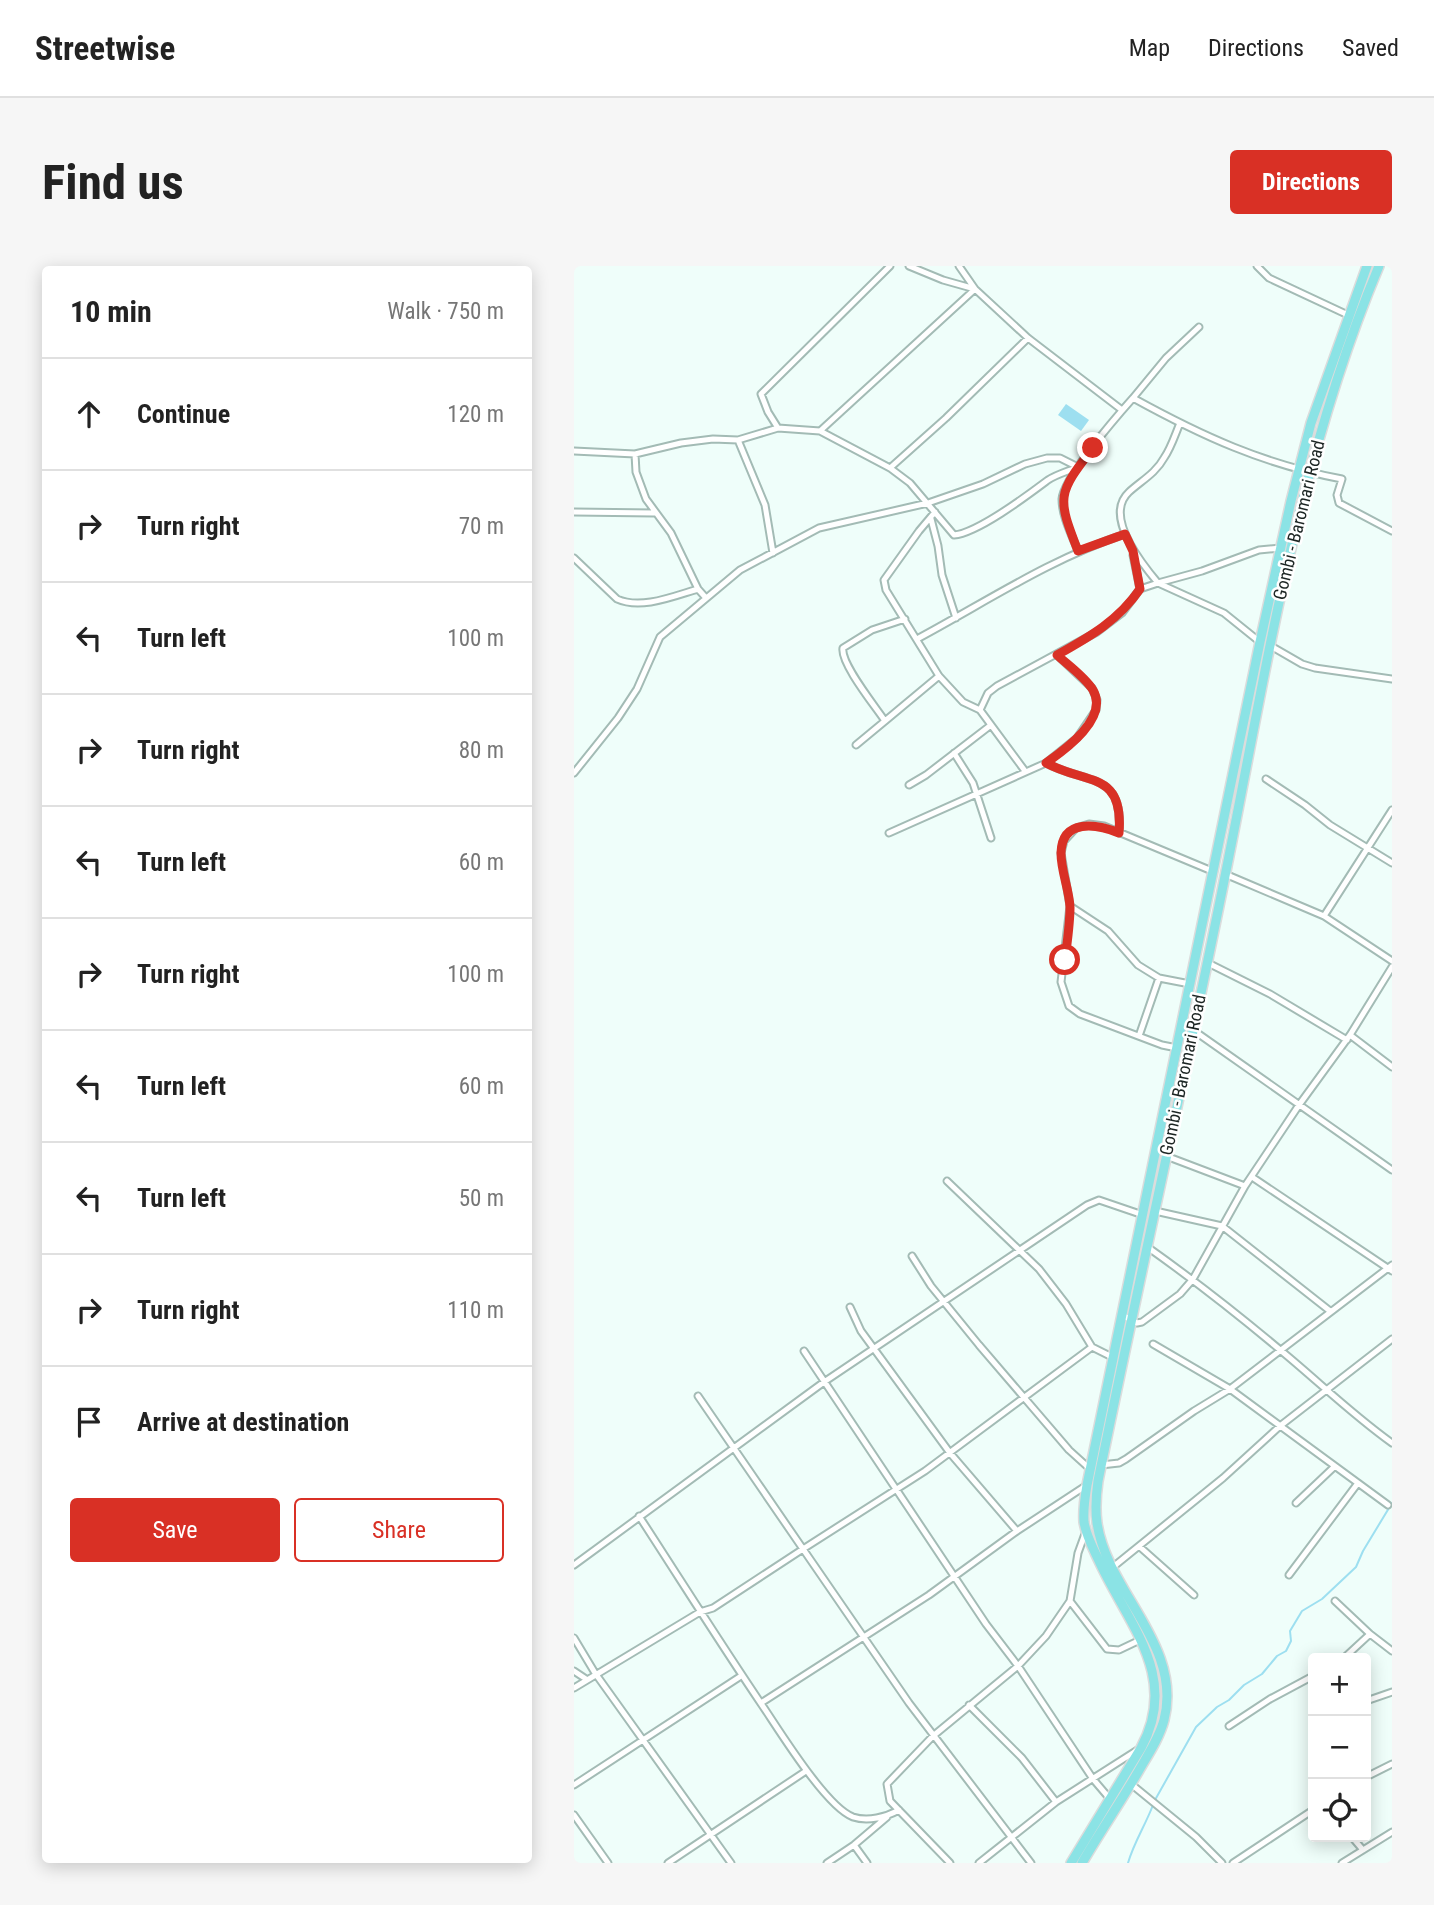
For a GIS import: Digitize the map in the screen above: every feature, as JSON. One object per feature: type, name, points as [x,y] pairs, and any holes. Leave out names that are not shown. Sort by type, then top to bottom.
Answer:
[{"type":"main road","name":"Gombi - Baromari Road","points":[[1072,1863],[1150,1732],[1156,1703],[1153,1673],[1140,1640],[1086,1531],[1084,1510],[1087,1485],[1112,1357],[1146,1246],[1208,963],[1281,548],[1298,471],[1315,412],[1367,266]]},
{"type":"main road","name":"Gombi - Baromari Road","points":[[1082,1863],[1153,1747],[1164,1722],[1167,1694],[1165,1677],[1153,1640],[1113,1567],[1097,1524],[1101,1465],[1143,1215],[1212,871],[1264,643],[1337,377],[1379,266]]},
{"type":"main road","points":[[1199,946],[1210,952]]},
{"type":"street","points":[[778,428],[761,394],[890,266]]},
{"type":"street","points":[[909,266],[975,289]]},
{"type":"street","points":[[959,266],[975,289],[1028,338],[1122,410]]},
{"type":"street","points":[[1257,266],[1269,278],[1348,315]]},
{"type":"street","points":[[820,431],[975,289]]},
{"type":"street","points":[[1078,551],[1065,516],[1062,497],[1078,467],[1166,358],[1199,327]]},
{"type":"street","points":[[890,468],[1028,338]]},
{"type":"street","points":[[1133,398],[1226,445],[1298,471],[1342,479],[1337,495],[1339,503],[1392,531]]},
{"type":"street","points":[[1180,423],[1164,459],[1151,475],[1127,493],[1120,510],[1125,534],[1133,551],[1158,583],[1224,613],[1264,643],[1302,664],[1392,679]]},
{"type":"street","points":[[574,452],[635,454],[681,443],[713,439],[738,440],[778,428],[820,431],[890,468],[910,484],[954,535],[1013,505],[1050,478],[1078,467]]},
{"type":"street","points":[[738,440],[765,505],[773,553]]},
{"type":"street","points":[[635,454],[636,472],[646,499],[671,533],[698,589],[706,598]]},
{"type":"street","points":[[574,773],[618,718],[637,688],[660,636],[740,570],[819,528],[928,503],[983,484],[1025,464],[1046,458],[1060,458],[1078,467]]},
{"type":"street","points":[[574,512],[654,513]]},
{"type":"street","points":[[935,512],[884,580],[886,590],[939,677],[963,702],[980,710],[1025,771]]},
{"type":"street","points":[[931,519],[942,575],[956,618]]},
{"type":"street","points":[[917,639],[983,600],[1078,551],[1125,534]]},
{"type":"street","points":[[980,710],[988,693],[996,686],[1097,632],[1122,612],[1140,589],[1202,571],[1259,550],[1281,548]]},
{"type":"street","points":[[1133,551],[1140,589]]},
{"type":"street","points":[[574,558],[617,599],[626,603],[665,598],[698,589]]},
{"type":"street","points":[[885,721],[856,678],[842,650],[872,630],[905,619]]},
{"type":"street","points":[[889,833],[1046,763],[1077,738],[1096,710],[1097,700],[1092,688],[1057,655]]},
{"type":"street","points":[[856,745],[939,677]]},
{"type":"street","points":[[909,785],[920,780],[991,725]]},
{"type":"street","points":[[954,753],[966,769],[991,838]]},
{"type":"street","points":[[1046,763],[1072,775],[1103,784],[1111,791],[1118,800],[1119,833]]},
{"type":"street","points":[[1266,779],[1330,825],[1392,863]]},
{"type":"street","points":[[1324,916],[1392,810]]},
{"type":"street","points":[[1177,1048],[1139,1037],[1080,1014],[1069,1006],[1061,982],[1070,906],[1061,853],[1063,841],[1076,828],[1089,824],[1104,826],[1212,871]]},
{"type":"street","points":[[1225,874],[1324,916],[1392,961]]},
{"type":"street","points":[[1070,906],[1108,931],[1138,965],[1158,978],[1190,984]]},
{"type":"street","points":[[1208,963],[1349,1037],[1392,1067]]},
{"type":"street","points":[[1126,1317],[1136,1323],[1142,1322],[1180,1294],[1193,1279],[1245,1185],[1298,1105],[1349,1037],[1392,967]]},
{"type":"street","points":[[1139,1037],[1158,978]]},
{"type":"street","points":[[1193,1030],[1392,1170]]},
{"type":"street","points":[[1166,1156],[1245,1185]]},
{"type":"street","points":[[1101,1465],[1119,1463],[1126,1459],[1194,1410],[1230,1389],[1282,1352],[1330,1311],[1391,1268],[1252,1177]]},
{"type":"street","points":[[947,1181],[1020,1249],[1054,1287],[1092,1347],[1112,1357]]},
{"type":"street","points":[[574,1565],[824,1382],[1087,1205],[1099,1200],[1143,1215]]},
{"type":"street","points":[[1154,1211],[1222,1226],[1330,1311]]},
{"type":"street","points":[[1146,1246],[1193,1279],[1392,1443]]},
{"type":"street","points":[[912,1256],[931,1286],[1069,1450],[1090,1469]]},
{"type":"street","points":[[850,1307],[861,1331],[950,1453],[1017,1531]]},
{"type":"street","points":[[1113,1567],[1223,1478],[1280,1426],[1392,1339]]},
{"type":"street","points":[[1153,1344],[1230,1389],[1388,1505]]},
{"type":"street","points":[[574,1688],[700,1612],[713,1608],[895,1490],[950,1453],[1092,1347]]},
{"type":"street","points":[[804,1350],[986,1624],[1018,1666],[1093,1779],[1111,1800]]},
{"type":"street","points":[[698,1396],[933,1736],[1031,1863]]},
{"type":"street","points":[[1296,1503],[1334,1467]]},
{"type":"street","points":[[1289,1576],[1358,1483]]},
{"type":"street","points":[[761,1703],[955,1576],[1087,1485]]},
{"type":"street","points":[[639,1516],[741,1676],[806,1771],[852,1816],[887,1817]]},
{"type":"street","points":[[950,1863],[890,1801],[887,1784],[933,1736],[1018,1666],[1046,1636],[1070,1601],[1078,1553],[1086,1531]]},
{"type":"street","points":[[1140,1547],[1194,1595]]},
{"type":"street","points":[[1070,1601],[1107,1649],[1119,1650],[1140,1640]]},
{"type":"street","points":[[1335,1601],[1392,1651]]},
{"type":"street","points":[[1349,1653],[1370,1634]]},
{"type":"street","points":[[574,1638],[595,1673],[731,1863]]},
{"type":"street","points":[[574,1671],[586,1679]]},
{"type":"street","points":[[574,1785],[741,1676]]},
{"type":"street","points":[[1229,1726],[1308,1679]]},
{"type":"street","points":[[1371,1699],[1392,1692]]},
{"type":"street","points":[[970,1705],[1022,1758],[1056,1802]]},
{"type":"street","points":[[979,1863],[1056,1802],[1141,1748]]},
{"type":"street","points":[[1371,1774],[1392,1764]]},
{"type":"street","points":[[668,1863],[806,1771]]},
{"type":"street","points":[[1131,1784],[1196,1837],[1222,1863]]},
{"type":"street","points":[[827,1863],[899,1810]]},
{"type":"street","points":[[1233,1863],[1308,1813]]},
{"type":"street","points":[[574,1815],[608,1863]]},
{"type":"street","points":[[1342,1863],[1392,1832]]},
{"type":"street","points":[[1356,1842],[1363,1850]]},
{"type":"street","points":[[854,1845],[867,1863]]},
{"type":"water","points":[[1066,404],[1089,420],[1081,431],[1058,415]]},
{"type":"waterway","points":[[1155,1800],[1196,1727],[1286,1651],[1291,1641],[1290,1631],[1302,1611],[1322,1599],[1356,1567],[1392,1503]]},
{"type":"waterway","points":[[1128,1863],[1153,1805]]},
{"type":"route","points":[[1065,960],[1070,906],[1061,853],[1063,841],[1076,828],[1089,824],[1104,826],[1119,833],[1120,820],[1118,800],[1103,784],[1072,775],[1046,763],[1077,738],[1096,710],[1097,700],[1092,688],[1057,655],[1112,621],[1140,589],[1133,551],[1125,534],[1078,551],[1065,516],[1062,502],[1064,492],[1093,448]]}]
